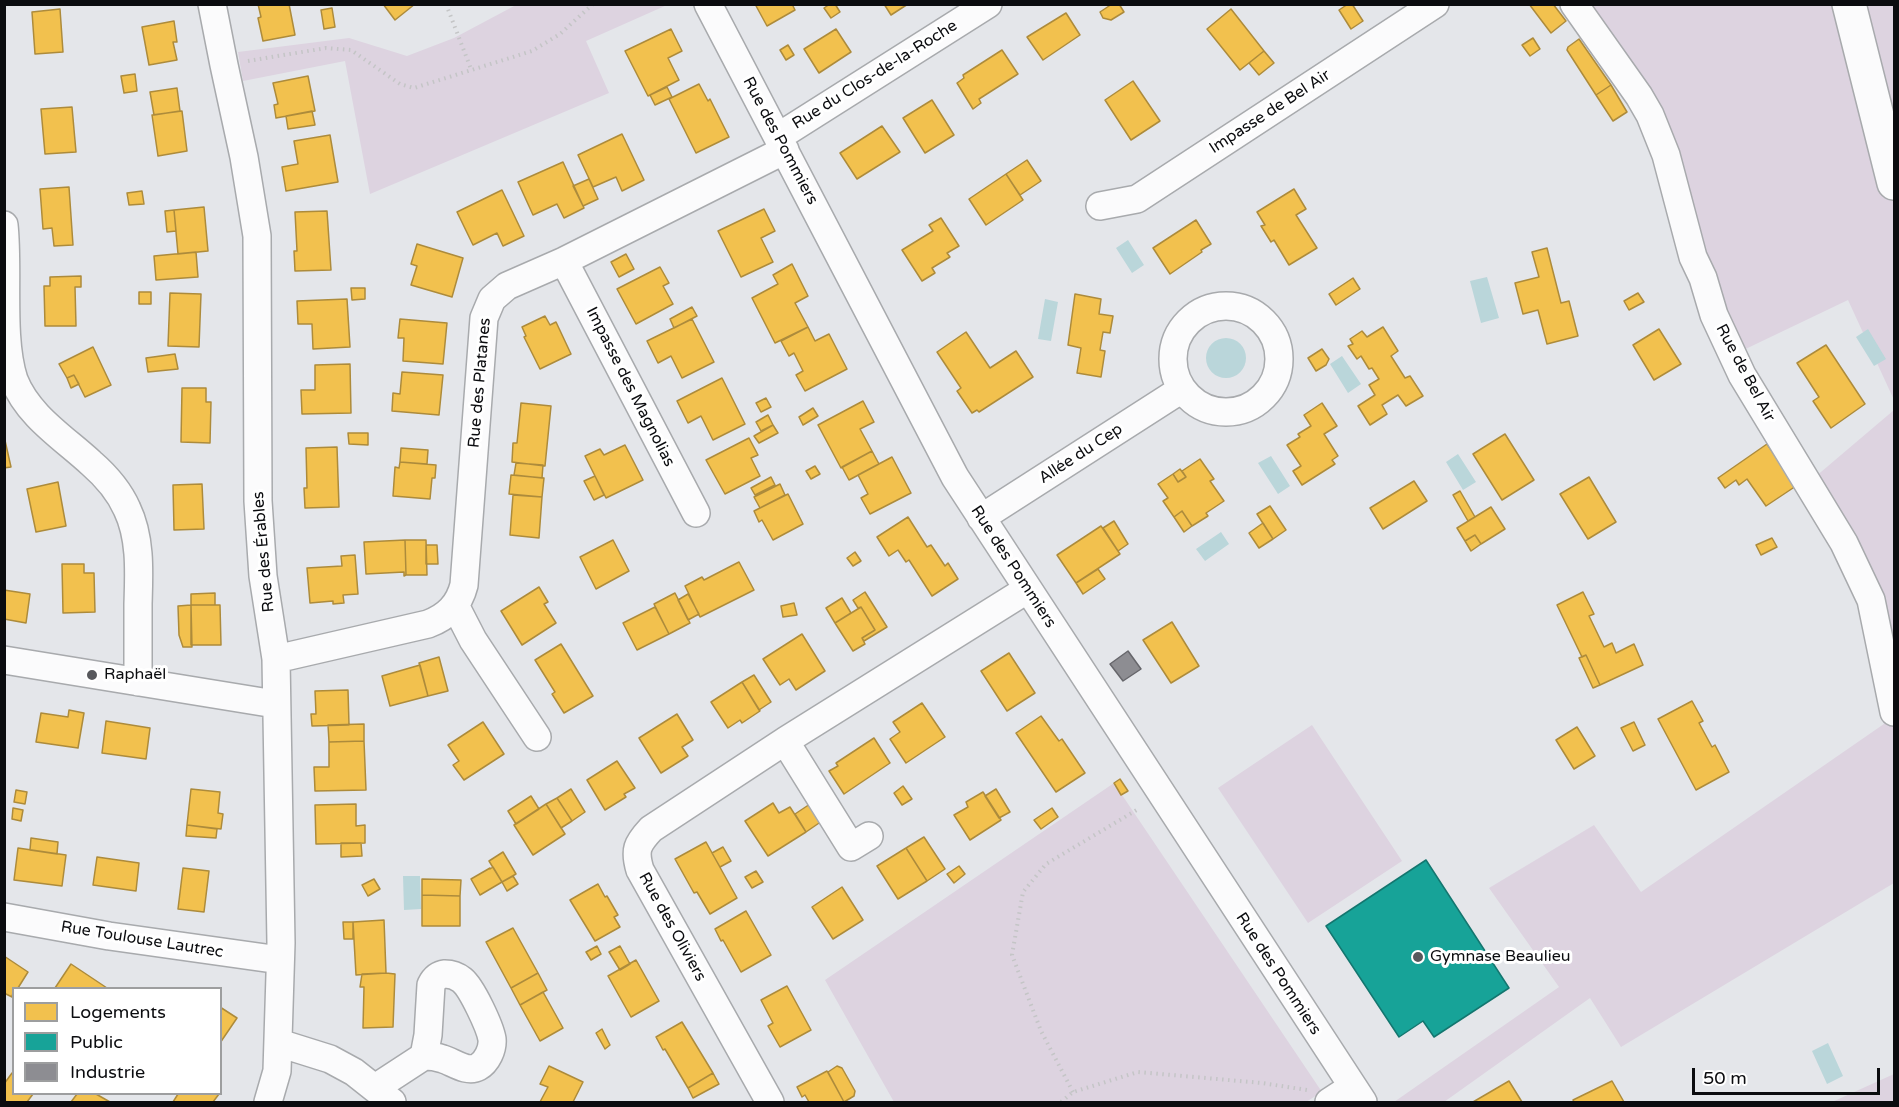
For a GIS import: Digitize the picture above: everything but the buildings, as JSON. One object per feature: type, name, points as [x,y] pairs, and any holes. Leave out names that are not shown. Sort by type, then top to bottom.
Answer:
[{"type":"street","name":"Rue des Érables","points":[[212,4],[244,157],[256,236],[258,501],[263,576],[276,659],[279,1043],[277,1071],[268,1102]]},
{"type":"street","name":"Rue des Pommiers","points":[[708,4],[955,477],[1358,1095]]},
{"type":"street","name":"Impasse de Bel Air","points":[[1100,206],[1137,199],[1435,4]]},
{"type":"street","name":"Rue de Bel Air","points":[[1574,4],[1650,115],[1666,155],[1693,257],[1703,278],[1714,315],[1742,375],[1844,543],[1870,600],[1894,712]]},
{"type":"street","points":[[1849,4],[1894,183]]},
{"type":"street","name":"Rue du Clos-de-la-Roche","points":[[781,143],[976,8]]},
{"type":"street","name":"Rue des Platanes","points":[[455,604],[461,597],[464,585],[484,318],[492,299],[507,286],[564,261],[781,143]]},
{"type":"street","points":[[4,225],[8,356],[14,380],[39,417],[108,479],[119,493],[134,527],[139,572],[138,682]]},
{"type":"street","name":"Impasse des Magnolias","points":[[564,261],[696,513]]},
{"type":"street","name":"Allée du Cep","points":[[981,518],[1182,389]]},
{"type":"street","name":"Rue des Oliviers","points":[[770,1102],[640,870],[636,850],[651,829],[785,741],[1028,590]]},
{"type":"street","points":[[276,659],[428,624],[448,614],[455,604],[473,640],[537,737]]},
{"type":"street","points":[[4,660],[275,704]]},
{"type":"street","points":[[785,741],[851,847],[869,836]]},
{"type":"street","name":"Rue Toulouse Lautrec","points":[[4,917],[109,936],[280,960]]},
{"type":"street","points":[[279,1043],[330,1059],[354,1072],[384,1095],[424,1056]]},
{"type":"street","points":[[1320,1096],[1358,1095]]},
{"type":"path","points":[[446,4],[471,69]]},
{"type":"path","points":[[224,65],[326,48],[351,50],[400,84],[414,88],[532,51],[560,34],[593,4]]},
{"type":"path","points":[[1073,1092],[1041,1030],[1012,955],[1023,892],[1046,864],[1143,807]]},
{"type":"path","points":[[1061,1102],[1073,1092],[1138,1072],[1262,1083],[1320,1096]]},
{"type":"shaded area","points":[[516,5],[667,5],[586,41],[609,93],[370,194],[345,61],[243,81],[238,52],[349,38],[407,56],[454,38]]},
{"type":"shaded area","points":[[1572,5],[1894,5],[1894,400],[1848,300],[1733,355],[1666,155]]},
{"type":"shaded area","points":[[1894,410],[1894,712],[1871,600],[1808,483]]},
{"type":"shaded area","points":[[1894,717],[1894,883],[1621,1047],[1590,998],[1444,1102],[1394,1102],[1559,987],[1489,888],[1594,825],[1641,892]]},
{"type":"shaded area","points":[[1312,725],[1402,861],[1308,923],[1218,788]]},
{"type":"shaded area","points":[[1114,783],[1322,1092],[1306,1102],[894,1102],[825,980]]},
{"type":"shaded area","points":[[1894,1074],[1894,1102],[1832,1102]]},
{"type":"water","points":[[1128,240],[1144,265],[1132,273],[1116,248]]},
{"type":"water","points":[[1487,277],[1499,318],[1481,323],[1470,281]]},
{"type":"water","points":[[1045,299],[1058,302],[1051,341],[1038,339]]},
{"type":"water","points":[[1868,329],[1886,359],[1874,366],[1856,337]]},
{"type":"water","points":[[1226,338],[1240,344],[1246,358],[1240,372],[1226,378],[1212,372],[1206,358],[1212,344]]},
{"type":"water","points":[[1342,356],[1361,384],[1348,393],[1330,364]]},
{"type":"water","points":[[1458,454],[1476,482],[1463,490],[1446,462]]},
{"type":"water","points":[[1271,456],[1290,486],[1278,494],[1258,463]]},
{"type":"water","points":[[1221,532],[1229,544],[1205,561],[1196,549]]},
{"type":"water","points":[[403,876],[420,876],[421,909],[404,910]]},
{"type":"water","points":[[1828,1043],[1843,1076],[1827,1084],[1812,1051]]},
{"type":"place","name":"Raphaël","points":[[92,675]]},
{"type":"place","name":"Gymnase Beaulieu","points":[[1418,957]]}]
